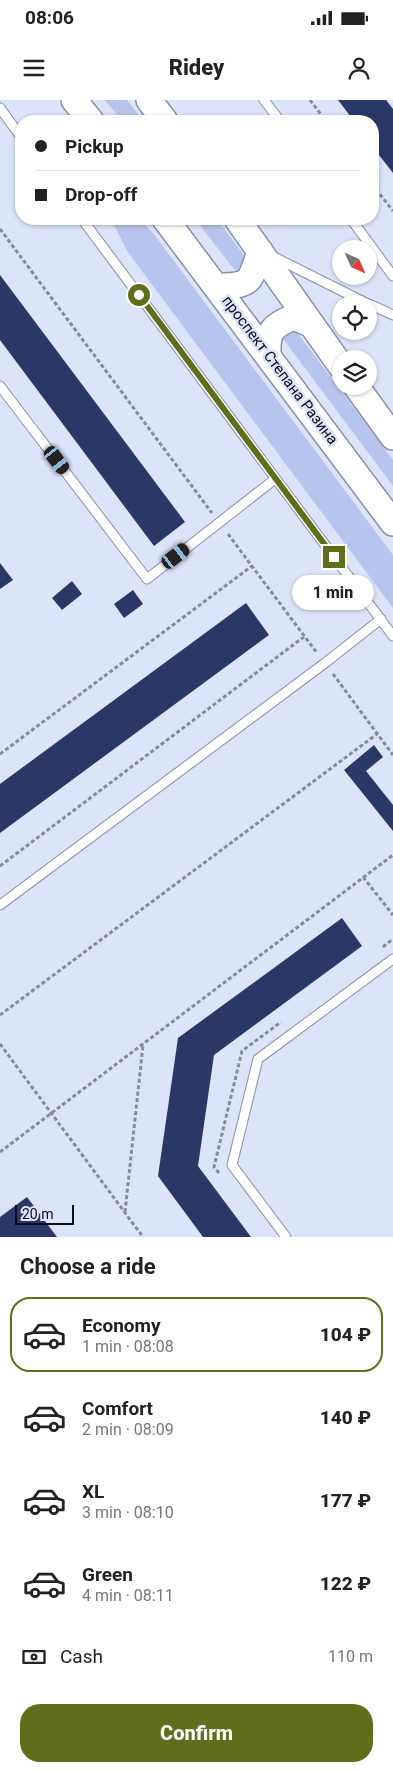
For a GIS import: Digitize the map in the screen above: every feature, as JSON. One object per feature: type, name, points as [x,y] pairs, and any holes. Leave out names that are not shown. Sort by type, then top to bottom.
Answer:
[{"type":"main road","points":[[74,100],[85,115]]},
{"type":"main road","points":[[149,100],[160,115]]},
{"type":"main road","name":"проспект Степана Разина","points":[[170,225],[393,523]]},
{"type":"main road","points":[[241,225],[332,354]]},
{"type":"main road","points":[[217,286],[240,286],[251,278],[260,251]]},
{"type":"main road","points":[[268,354],[267,339],[278,323],[294,317],[310,324]]},
{"type":"main road","points":[[363,395],[393,437]]},
{"type":"lane","points":[[264,100],[275,115]]},
{"type":"lane","points":[[0,108],[15,129]]},
{"type":"lane","points":[[86,225],[393,636]]},
{"type":"lane","points":[[355,225],[393,276]]},
{"type":"lane","points":[[260,251],[350,295]]},
{"type":"lane","points":[[377,308],[390,314],[393,322]]},
{"type":"lane","points":[[0,386],[147,579],[275,479]]},
{"type":"lane","points":[[0,905],[325,663],[381,619]]},
{"type":"lane","points":[[286,1237],[232,1165],[258,1059],[393,959]]},
{"type":"path","points":[[310,100],[321,115]]},
{"type":"path","points":[[379,193],[393,211]]},
{"type":"path","points":[[0,229],[393,755]]},
{"type":"path","points":[[0,754],[252,566]]},
{"type":"path","points":[[0,866],[305,636]]},
{"type":"path","points":[[0,1015],[377,734]]},
{"type":"path","points":[[0,1152],[393,855]]},
{"type":"path","points":[[364,877],[393,915]]},
{"type":"path","points":[[377,951],[393,939]]},
{"type":"path","points":[[220,1174],[214,1166],[242,1051],[282,1021]]},
{"type":"path","points":[[0,1044],[143,1237]]},
{"type":"path","points":[[125,1212],[143,1045]]},
{"type":"shaded area","points":[[105,100],[127,100],[138,115],[117,115]]},
{"type":"shaded area","points":[[114,225],[145,225],[153,233],[393,555],[393,608],[127,251]]},
{"type":"shaded area","points":[[200,225],[221,225],[246,258],[248,264],[238,272]]},
{"type":"shaded area","points":[[284,330],[296,331],[332,379],[332,395],[344,395],[393,460],[393,486],[284,340],[282,334]]},
{"type":"building","points":[[338,100],[386,100],[393,109],[393,173],[379,155],[379,115],[349,115]]},
{"type":"building","points":[[0,275],[185,522],[154,546],[0,340]]},
{"type":"building","points":[[0,563],[13,580],[0,589]]},
{"type":"building","points":[[72,581],[82,594],[62,610],[52,598]]},
{"type":"building","points":[[133,590],[143,604],[124,618],[114,604]]},
{"type":"building","points":[[246,603],[269,635],[0,833],[0,784]]},
{"type":"building","points":[[374,745],[383,757],[366,771],[393,805],[393,831],[344,770]]},
{"type":"building","points":[[342,918],[362,946],[214,1055],[198,1166],[251,1237],[203,1237],[158,1176],[178,1038]]},
{"type":"building","points":[[27,1197],[57,1237],[0,1237],[0,1217]]},
{"type":"route","points":[[139,295],[334,557]]}]
